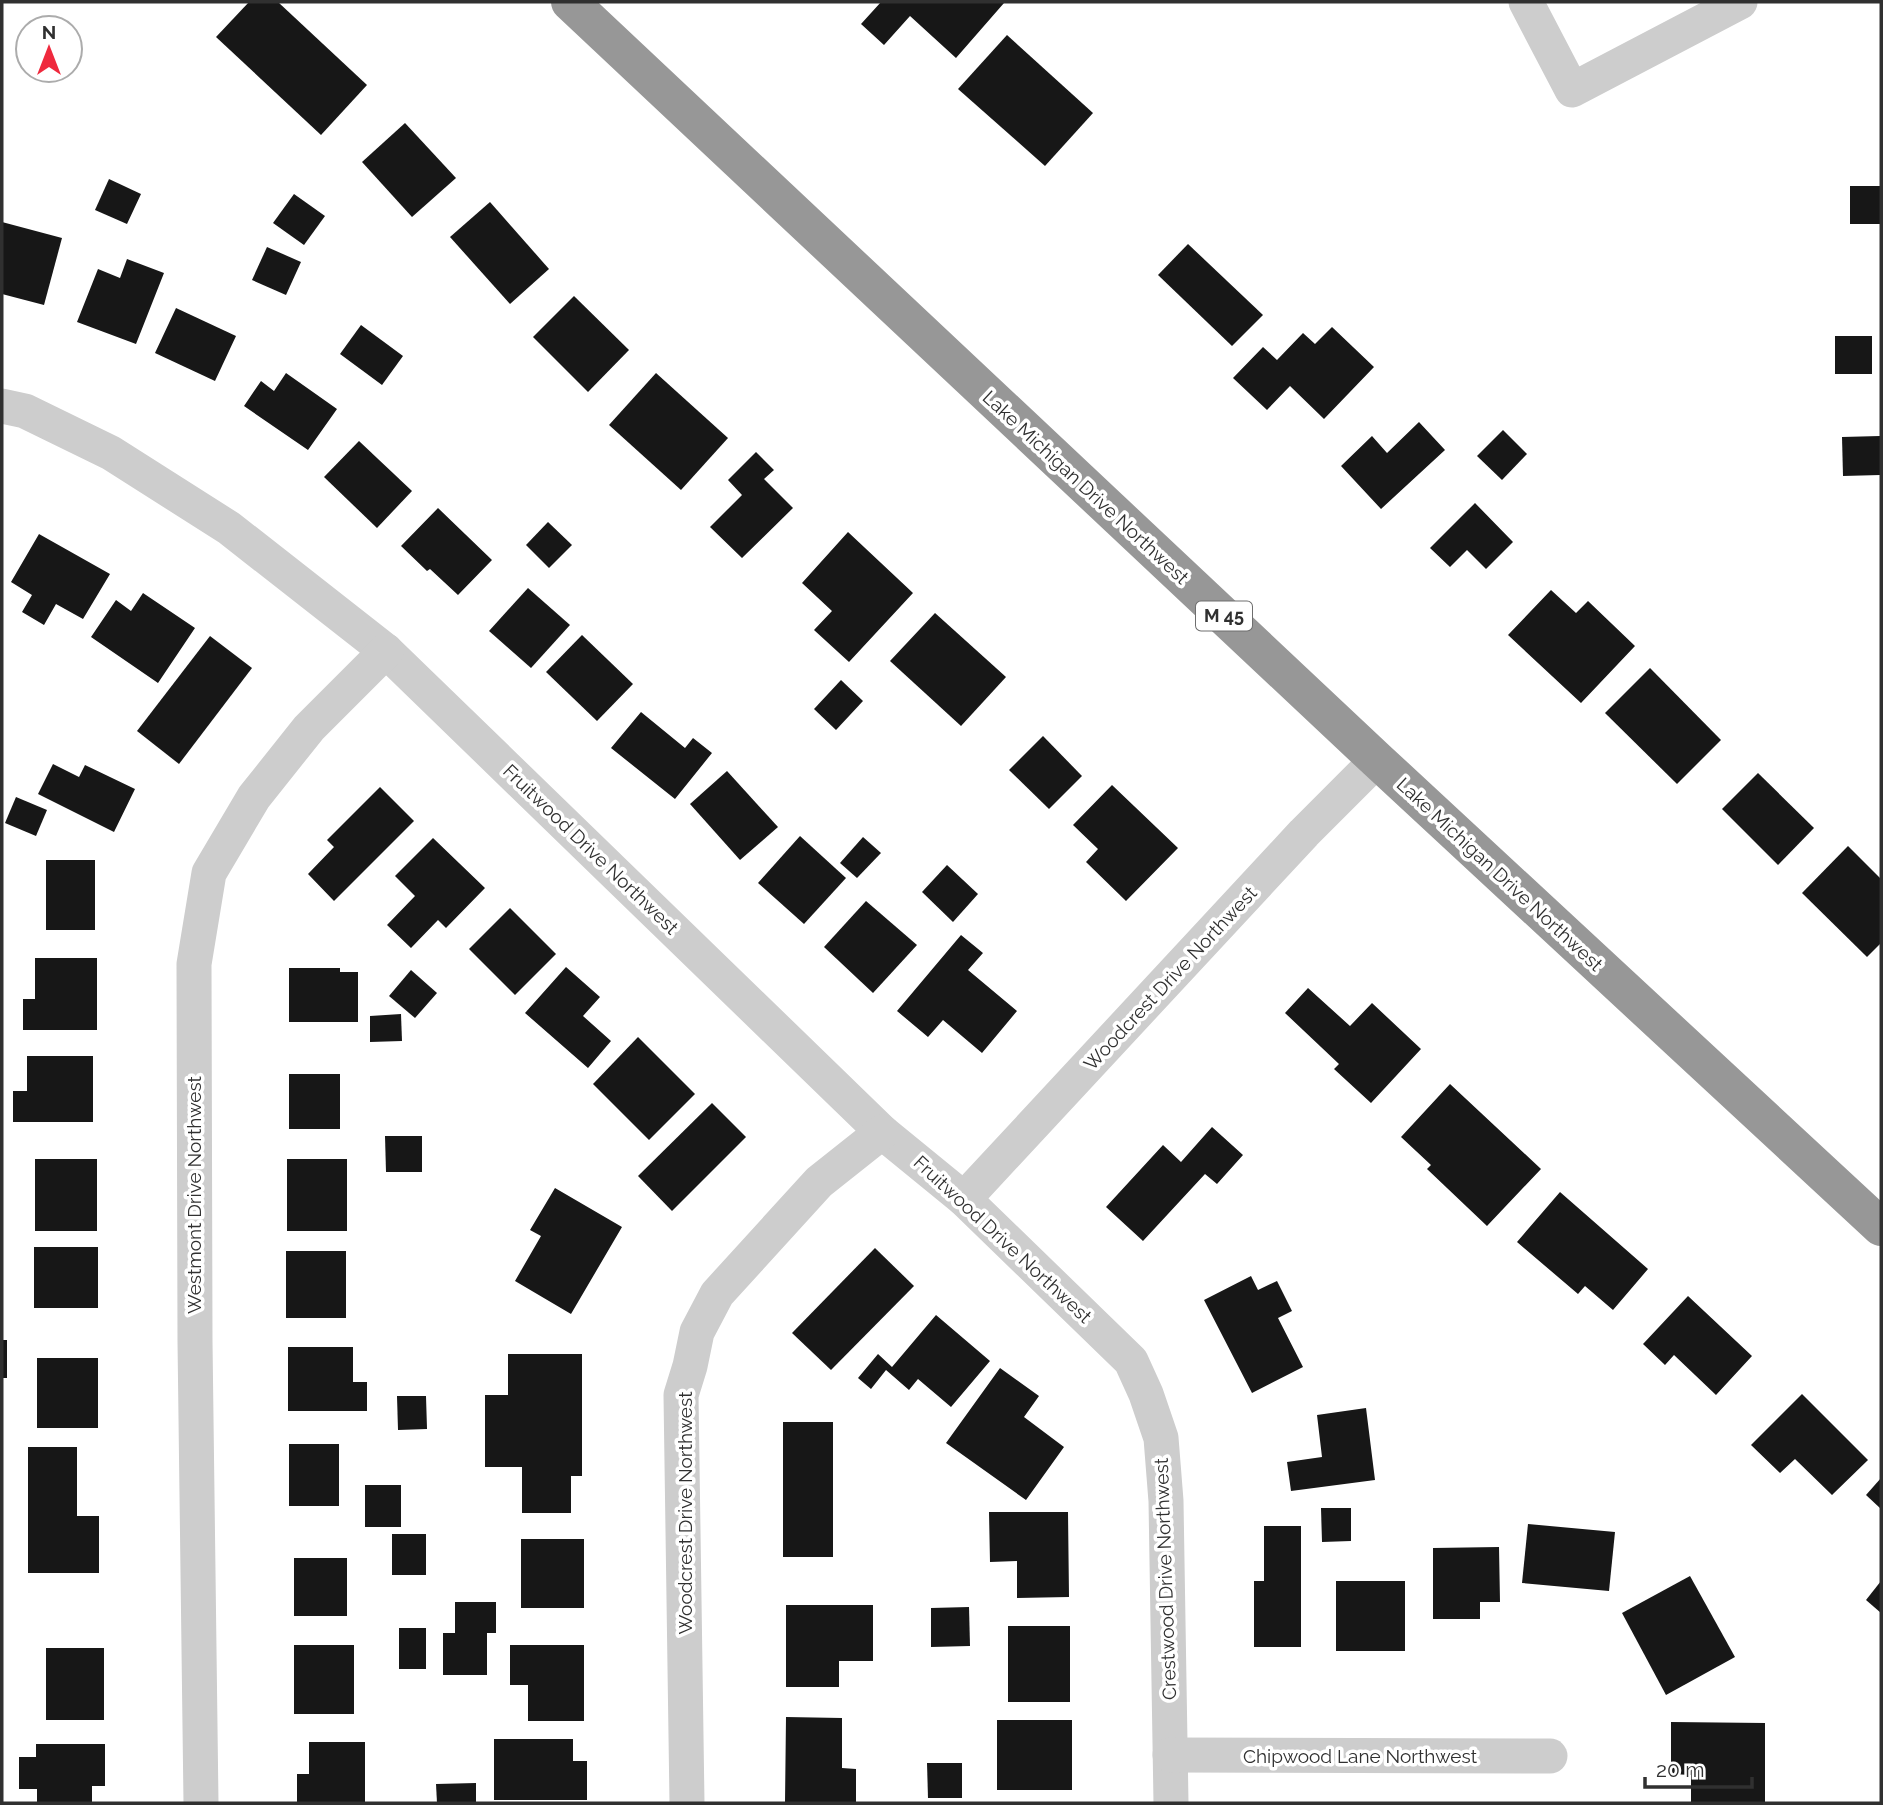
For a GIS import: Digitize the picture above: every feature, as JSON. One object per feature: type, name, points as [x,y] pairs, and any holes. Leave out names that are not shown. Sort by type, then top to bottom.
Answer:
[{"type":"highway","name":"Lake Michigan Drive Northwest","points":[[570,2],[1377,760],[1881,1227]]},
{"type":"street","points":[[1526,2],[1572,90],[1740,2]]},
{"type":"street","name":"Fruitwood Drive Northwest","points":[[2,405],[25,411],[111,453],[229,528],[386,651],[882,1132],[964,1199],[1131,1361]]},
{"type":"street","name":"Westmont Drive Northwest","points":[[201,1803],[194,964],[209,873],[254,797],[309,728],[386,651]]},
{"type":"street","name":"Woodcrest Drive Northwest","points":[[964,1199],[1304,834],[1377,760]]},
{"type":"street","name":"Woodcrest Drive Northwest","points":[[687,1803],[681,1395],[697,1332],[717,1294],[819,1182],[882,1132]]},
{"type":"street","name":"Crestwood Drive Northwest","points":[[1131,1361],[1161,1438],[1166,1501],[1171,1803]]},
{"type":"street","name":"Chipwood Lane Northwest","points":[[1170,1755],[1550,1756]]},
{"type":"building","points":[[249,2],[278,2],[367,85],[321,135],[216,37]]},
{"type":"building","points":[[881,2],[1004,3],[956,58],[910,16],[884,45],[861,24]]},
{"type":"building","points":[[1007,35],[1093,113],[1045,166],[958,89]]},
{"type":"building","points":[[405,123],[456,178],[412,217],[362,162]]},
{"type":"building","points":[[109,179],[141,194],[127,224],[95,210]]},
{"type":"building","points":[[1850,186],[1881,186],[1881,224],[1850,224]]},
{"type":"building","points":[[294,194],[325,216],[304,245],[273,223]]},
{"type":"building","points":[[490,202],[549,269],[510,304],[450,237]]},
{"type":"building","points":[[2,222],[62,238],[44,305],[2,294]]},
{"type":"building","points":[[1188,244],[1263,315],[1232,346],[1158,275]]},
{"type":"building","points":[[267,247],[301,262],[286,295],[252,280]]},
{"type":"building","points":[[127,259],[164,273],[136,344],[77,322],[98,269],[120,278]]},
{"type":"building","points":[[574,296],[629,350],[588,392],[533,337]]},
{"type":"building","points":[[176,308],[236,336],[215,381],[155,353]]},
{"type":"building","points":[[361,325],[403,356],[382,385],[340,354]]},
{"type":"building","points":[[1332,327],[1374,367],[1324,419],[1290,386],[1267,410],[1233,378],[1263,347],[1277,360],[1303,333],[1315,344]]},
{"type":"building","points":[[1835,336],[1872,336],[1872,374],[1835,374]]},
{"type":"building","points":[[286,373],[337,409],[308,450],[244,406],[261,381],[274,391]]},
{"type":"building","points":[[656,373],[728,438],[681,490],[609,425]]},
{"type":"building","points":[[1419,422],[1445,450],[1381,509],[1341,466],[1372,436],[1387,453]]},
{"type":"building","points":[[1503,430],[1527,454],[1502,480],[1477,456]]},
{"type":"building","points":[[1880,436],[1880,475],[1843,476],[1842,437]]},
{"type":"building","points":[[359,441],[412,491],[377,528],[324,477]]},
{"type":"building","points":[[756,452],[774,470],[764,479],[793,508],[742,558],[710,527],[742,495],[728,480]]},
{"type":"building","points":[[1475,503],[1513,542],[1486,569],[1467,550],[1450,567],[1430,548]]},
{"type":"building","points":[[438,508],[492,560],[458,595],[401,546]]},
{"type":"building","points":[[548,522],[572,545],[549,568],[526,545]]},
{"type":"building","points":[[848,532],[913,593],[849,662],[814,630],[832,611],[802,583]]},
{"type":"building","points":[[39,534],[110,574],[83,619],[56,604],[44,625],[22,612],[32,595],[11,582]]},
{"type":"building","points":[[528,588],[570,625],[531,668],[489,631]]},
{"type":"building","points":[[1551,590],[1576,613],[1588,601],[1635,646],[1581,703],[1508,635]]},
{"type":"building","points":[[143,593],[195,628],[158,683],[91,637],[116,600],[131,611]]},
{"type":"building","points":[[935,613],[1006,677],[961,726],[890,661]]},
{"type":"building","points":[[582,635],[633,684],[597,721],[546,672]]},
{"type":"building","points":[[210,636],[252,668],[179,764],[137,731]]},
{"type":"building","points":[[1650,668],[1721,740],[1677,784],[1605,713]]},
{"type":"building","points":[[841,680],[863,701],[836,730],[814,709]]},
{"type":"building","points":[[641,712],[685,748],[693,738],[712,753],[675,799],[611,748]]},
{"type":"building","points":[[1043,736],[1082,776],[1049,809],[1009,770]]},
{"type":"building","points":[[53,764],[79,777],[85,765],[135,789],[114,832],[38,794]]},
{"type":"building","points":[[727,771],[778,827],[740,860],[690,804]]},
{"type":"building","points":[[1758,773],[1814,828],[1778,865],[1722,809]]},
{"type":"building","points":[[1112,785],[1178,848],[1126,901],[1086,862],[1098,849],[1073,825]]},
{"type":"building","points":[[380,787],[414,821],[334,901],[308,874],[334,847],[327,840]]},
{"type":"building","points":[[16,797],[47,810],[36,836],[5,823]]},
{"type":"building","points":[[800,836],[846,878],[804,924],[758,883]]},
{"type":"building","points":[[863,837],[881,853],[857,878],[840,863]]},
{"type":"building","points":[[433,838],[485,888],[446,928],[438,920],[411,948],[387,925],[415,896],[395,876]]},
{"type":"building","points":[[1848,846],[1881,879],[1881,943],[1867,957],[1802,893]]},
{"type":"building","points":[[46,860],[95,860],[95,930],[46,930]]},
{"type":"building","points":[[947,865],[978,894],[953,922],[922,892]]},
{"type":"building","points":[[866,901],[917,945],[873,993],[824,947]]},
{"type":"building","points":[[510,908],[556,954],[515,995],[469,949]]},
{"type":"building","points":[[961,935],[983,953],[968,970],[1017,1011],[982,1053],[943,1020],[928,1037],[897,1011]]},
{"type":"building","points":[[35,958],[97,958],[97,1030],[23,1030],[23,999],[35,999]]},
{"type":"building","points":[[566,967],[600,997],[583,1016],[611,1041],[588,1068],[525,1013]]},
{"type":"building","points":[[289,968],[340,968],[340,972],[358,972],[358,1022],[289,1022]]},
{"type":"building","points":[[411,970],[437,993],[415,1018],[389,996]]},
{"type":"building","points":[[1308,988],[1350,1026],[1372,1003],[1421,1049],[1371,1103],[1334,1069],[1339,1064],[1285,1013]]},
{"type":"building","points":[[401,1014],[402,1041],[370,1042],[370,1016]]},
{"type":"building","points":[[638,1037],[695,1094],[649,1140],[593,1084]]},
{"type":"building","points":[[27,1056],[93,1056],[93,1122],[13,1122],[13,1091],[27,1091]]},
{"type":"building","points":[[289,1074],[340,1074],[340,1129],[289,1129]]},
{"type":"building","points":[[1450,1084],[1541,1169],[1487,1226],[1427,1169],[1431,1165],[1401,1137]]},
{"type":"building","points":[[712,1103],[746,1137],[672,1211],[638,1176]]},
{"type":"building","points":[[1212,1127],[1243,1155],[1217,1184],[1205,1174],[1143,1241],[1106,1207],[1163,1145],[1181,1162]]},
{"type":"building","points":[[385,1136],[422,1136],[422,1172],[386,1172]]},
{"type":"building","points":[[35,1159],[97,1159],[97,1231],[35,1231]]},
{"type":"building","points":[[287,1159],[347,1159],[347,1231],[287,1231]]},
{"type":"building","points":[[555,1188],[622,1227],[571,1314],[515,1281],[541,1236],[530,1230]]},
{"type":"building","points":[[1560,1192],[1648,1269],[1613,1310],[1585,1286],[1578,1294],[1517,1242]]},
{"type":"building","points":[[34,1247],[98,1247],[98,1308],[34,1308]]},
{"type":"building","points":[[875,1248],[914,1286],[831,1370],[792,1333]]},
{"type":"building","points":[[286,1251],[346,1251],[346,1318],[286,1318]]},
{"type":"building","points":[[1251,1276],[1258,1290],[1277,1281],[1292,1311],[1278,1318],[1303,1367],[1252,1393],[1204,1300]]},
{"type":"building","points":[[1688,1296],[1752,1356],[1716,1395],[1674,1355],[1665,1365],[1643,1344]]},
{"type":"building","points":[[936,1315],[990,1361],[951,1407],[918,1379],[909,1390],[886,1370],[871,1389],[858,1378],[878,1354],[892,1367]]},
{"type":"building","points":[[2,1340],[7,1340],[7,1378],[2,1378]]},
{"type":"building","points":[[288,1347],[353,1347],[353,1382],[367,1382],[367,1411],[288,1411]]},
{"type":"building","points":[[508,1354],[582,1354],[582,1476],[571,1476],[571,1513],[522,1513],[522,1467],[485,1467],[485,1395],[508,1395]]},
{"type":"building","points":[[37,1358],[98,1358],[98,1428],[37,1428]]},
{"type":"building","points":[[1000,1368],[1039,1396],[1024,1417],[1064,1447],[1026,1500],[946,1443]]},
{"type":"building","points":[[1802,1394],[1868,1460],[1832,1495],[1795,1459],[1780,1473],[1751,1445]]},
{"type":"building","points":[[397,1396],[426,1396],[427,1429],[398,1430]]},
{"type":"building","points":[[1366,1408],[1375,1480],[1291,1491],[1287,1462],[1322,1457],[1317,1415]]},
{"type":"building","points":[[783,1422],[833,1422],[833,1557],[783,1557]]},
{"type":"building","points":[[289,1444],[339,1444],[339,1506],[289,1506]]},
{"type":"building","points":[[28,1447],[77,1447],[77,1516],[99,1516],[99,1573],[28,1573]]},
{"type":"building","points":[[1881,1478],[1881,1509],[1866,1495]]},
{"type":"building","points":[[365,1485],[401,1485],[401,1527],[365,1527]]},
{"type":"building","points":[[1321,1508],[1351,1508],[1351,1541],[1322,1542]]},
{"type":"building","points":[[989,1512],[1068,1512],[1069,1597],[1017,1598],[1017,1561],[990,1562]]},
{"type":"building","points":[[1528,1524],[1615,1532],[1609,1591],[1522,1583]]},
{"type":"building","points":[[1264,1526],[1301,1526],[1301,1647],[1254,1647],[1254,1581],[1264,1581]]},
{"type":"building","points":[[392,1534],[426,1534],[426,1575],[392,1575]]},
{"type":"building","points":[[521,1539],[584,1539],[584,1608],[521,1608]]},
{"type":"building","points":[[1499,1547],[1500,1602],[1480,1602],[1480,1619],[1433,1619],[1433,1548]]},
{"type":"building","points":[[294,1558],[347,1558],[347,1616],[294,1616]]},
{"type":"building","points":[[1690,1576],[1735,1657],[1666,1695],[1622,1613]]},
{"type":"building","points":[[1336,1581],[1405,1581],[1405,1651],[1336,1651]]},
{"type":"building","points":[[1881,1581],[1881,1613],[1866,1600]]},
{"type":"building","points":[[455,1602],[496,1602],[496,1633],[487,1633],[487,1675],[443,1675],[443,1633],[455,1633]]},
{"type":"building","points":[[786,1605],[873,1605],[873,1661],[839,1661],[839,1687],[786,1687]]},
{"type":"building","points":[[969,1607],[970,1646],[931,1647],[931,1608]]},
{"type":"building","points":[[1008,1626],[1070,1626],[1070,1702],[1008,1702]]},
{"type":"building","points":[[399,1628],[426,1628],[426,1669],[399,1669]]},
{"type":"building","points":[[294,1645],[354,1645],[354,1714],[294,1714]]},
{"type":"building","points":[[510,1645],[584,1645],[584,1721],[528,1721],[528,1685],[510,1685]]},
{"type":"building","points":[[46,1648],[104,1648],[104,1720],[46,1720]]},
{"type":"building","points":[[786,1717],[842,1718],[842,1768],[856,1769],[856,1803],[785,1803]]},
{"type":"building","points":[[997,1720],[1072,1720],[1072,1790],[997,1790]]},
{"type":"building","points":[[1671,1722],[1765,1723],[1765,1803],[1691,1803],[1691,1775],[1671,1774]]},
{"type":"building","points":[[494,1739],[573,1739],[573,1761],[587,1761],[587,1800],[494,1800]]},
{"type":"building","points":[[309,1742],[365,1742],[365,1803],[297,1803],[297,1774],[309,1774]]},
{"type":"building","points":[[36,1744],[105,1744],[105,1786],[92,1786],[92,1803],[37,1803],[37,1789],[19,1789],[19,1757],[36,1757]]},
{"type":"building","points":[[927,1763],[962,1763],[962,1798],[928,1798]]},
{"type":"building","points":[[476,1783],[476,1803],[437,1803],[436,1784]]}]
